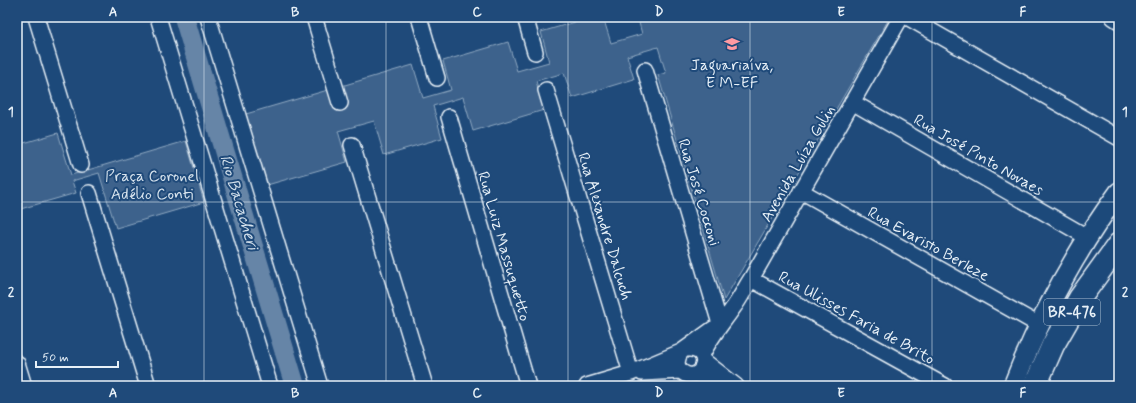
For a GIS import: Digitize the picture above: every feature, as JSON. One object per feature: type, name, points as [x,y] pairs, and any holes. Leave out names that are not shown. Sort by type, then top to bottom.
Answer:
[{"type":"highway","name":"BR-476","points":[[1035,386],[1053,346],[1080,298],[1119,244]]},
{"type":"main road","points":[[1013,386],[1039,325],[1071,264],[1087,237],[1119,192]]},
{"type":"street","points":[[36,17],[81,165]]},
{"type":"street","points":[[158,17],[270,386]]},
{"type":"street","points":[[208,17],[320,386]]},
{"type":"street","points":[[314,17],[340,104]]},
{"type":"street","points":[[419,17],[437,78]]},
{"type":"street","points":[[525,17],[535,52]]},
{"type":"street","name":"Avenida Luíza Gulin","points":[[703,358],[708,343],[720,324],[733,308],[751,279],[901,17]]},
{"type":"street","points":[[907,17],[1119,138]]},
{"type":"street","points":[[1113,17],[1119,21]]},
{"type":"street","name":"Rua José Cocconi","points":[[645,70],[720,324]]},
{"type":"street","name":"Rua Alexandre Dalcuch","points":[[546,90],[631,373]]},
{"type":"street","name":"Rua José Pinto Novaes","points":[[852,102],[1087,237]]},
{"type":"street","name":"Rua Luiz Massuquetto","points":[[448,117],[528,386]]},
{"type":"street","points":[[352,145],[425,386]]},
{"type":"street","name":"Rua Evaristo Berleze","points":[[801,191],[1039,325]]},
{"type":"street","points":[[89,194],[148,386]]},
{"type":"street","name":"Rua Ulisses Faria de Brito","points":[[751,279],[945,386]]},
{"type":"street","name":"Avenida Luíza Gulin","points":[[631,373],[684,350],[720,324]]},
{"type":"street","points":[[724,386],[696,374],[688,375],[681,371],[677,364],[679,356],[684,350],[696,350],[703,358],[736,386]]},
{"type":"street","points":[[696,374],[702,368],[703,358]]},
{"type":"street","points":[[17,363],[24,386]]},
{"type":"street","points":[[587,386],[631,373],[681,371]]},
{"type":"green space","points":[[592,17],[603,17],[611,43],[642,34],[638,19],[646,17],[890,17],[724,300],[658,75],[666,73],[658,47],[627,56],[634,79],[572,98],[564,73],[536,81],[544,110],[473,131],[463,97],[433,106],[442,138],[384,155],[374,121],[338,131],[347,162],[267,185],[246,114],[413,65],[423,98],[451,90],[443,61],[508,42],[517,71],[549,62],[541,32]]},
{"type":"green space","name":"Praça Coronel Adélio Conti","points":[[58,133],[71,175],[186,141],[204,202],[116,228],[99,173],[72,181],[76,193],[17,210],[17,145]]},
{"type":"waterway","name":"Rio Bacacheri","points":[[184,17],[295,386]]},
{"type":"place","name":"Jaguariaíva, E M-EF","points":[[732,44]]}]
